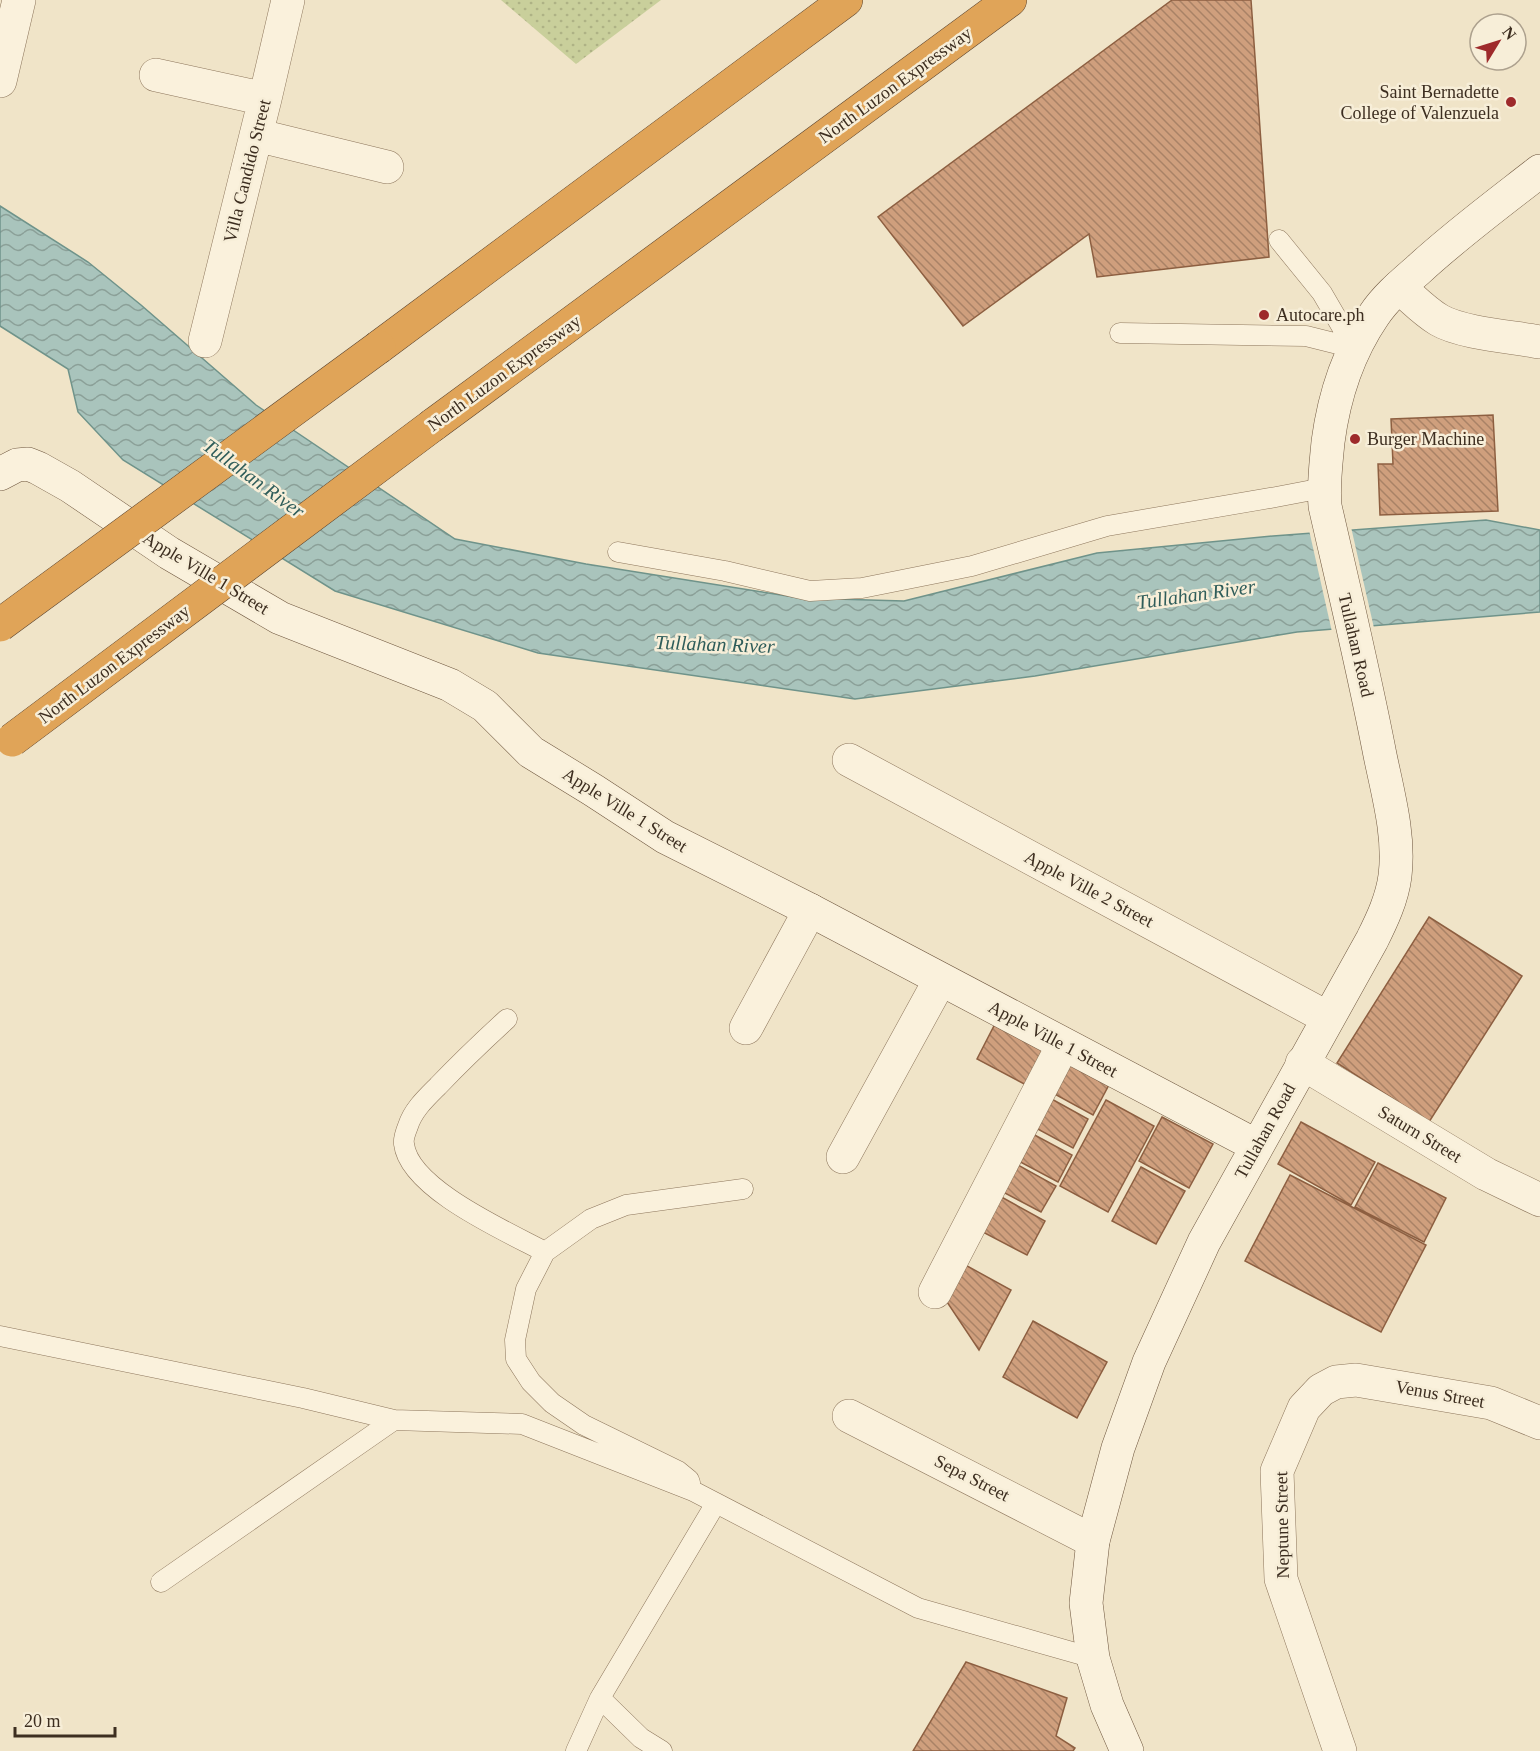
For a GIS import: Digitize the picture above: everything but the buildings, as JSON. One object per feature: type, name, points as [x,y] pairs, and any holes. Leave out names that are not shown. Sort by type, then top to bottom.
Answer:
[{"type":"highway","points":[[0,625],[846,0]]},
{"type":"highway","name":"North Luzon Expressway","points":[[6,745],[433,425],[1010,0]]},
{"type":"main road","points":[[0,81],[5,37],[19,0]]},
{"type":"main road","name":"Villa Candido Street","points":[[205,341],[288,0]]},
{"type":"main road","points":[[156,75],[265,99]]},
{"type":"main road","points":[[256,135],[387,167]]},
{"type":"main road","name":"Tullahan Road","points":[[1127,1751],[1107,1705],[1093,1658],[1086,1603],[1093,1541],[1118,1448],[1149,1362],[1204,1242],[1372,940],[1386,910],[1395,877],[1396,847],[1392,818],[1324,497],[1331,419],[1343,374],[1354,348],[1376,313],[1399,287],[1434,256],[1540,171]]},
{"type":"main road","points":[[1399,287],[1422,308],[1441,321],[1459,328],[1540,342]]},
{"type":"main road","name":"Apple Ville 1 Street","points":[[4,471],[17,465],[28,464],[45,471],[169,553],[280,618],[450,685],[485,706],[531,752],[665,837],[810,910],[1257,1146]]},
{"type":"main road","name":"Apple Ville 2 Street","points":[[849,760],[1328,1018]]},
{"type":"main road","points":[[746,1028],[810,910]]},
{"type":"main road","points":[[843,1157],[940,980]]},
{"type":"main road","points":[[934,1292],[1063,1045]]},
{"type":"main road","name":"Saturn Street","points":[[1302,1064],[1486,1174],[1540,1200]]},
{"type":"main road","name":"Venus Street","points":[[1336,1382],[1356,1380],[1491,1403],[1540,1423]]},
{"type":"main road","name":"Neptune Street","points":[[1336,1382],[1322,1390],[1304,1408],[1277,1472],[1281,1580],[1340,1751]]},
{"type":"main road","name":"Sepa Street","points":[[849,1416],[1093,1541]]},
{"type":"lane","points":[[1279,240],[1322,293],[1354,348]]},
{"type":"lane","points":[[1120,333],[1306,336],[1354,348]]},
{"type":"lane","points":[[618,552],[725,571],[810,591],[862,588],[972,566],[1107,526],[1324,497]]},
{"type":"lane","points":[[507,1019],[417,1108],[408,1125],[403,1143],[410,1161],[421,1176],[449,1200],[546,1252]]},
{"type":"lane","points":[[693,1491],[689,1480],[678,1471],[584,1425],[552,1402],[531,1382],[516,1359],[516,1340],[526,1288],[546,1252],[591,1219],[626,1205],[743,1189]]},
{"type":"lane","points":[[0,1336],[303,1398],[394,1420],[522,1424],[693,1491],[918,1608],[1093,1658]]},
{"type":"lane","points":[[161,1582],[394,1420]]},
{"type":"lane","points":[[576,1751],[600,1698],[716,1503]]},
{"type":"lane","points":[[600,1698],[641,1738],[662,1751]]},
{"type":"green space","points":[[501,0],[661,0],[576,64]]},
{"type":"water","name":"Tullahan River","points":[[0,206],[88,262],[256,405],[455,539],[586,564],[800,598],[904,601],[1097,553],[1273,536],[1486,520],[1540,530],[1540,612],[1297,632],[1035,676],[855,699],[538,653],[335,591],[123,460],[78,412],[68,369],[0,326]]},
{"type":"pier","points":[[1351,527],[1374,628],[1332,632],[1309,530]]},
{"type":"place","name":"Saint Bernadette College of Valenzuela","points":[[1511,102]]},
{"type":"place","name":"Autocare.ph","points":[[1264,315]]},
{"type":"place","name":"Burger Machine","points":[[1355,439]]}]
